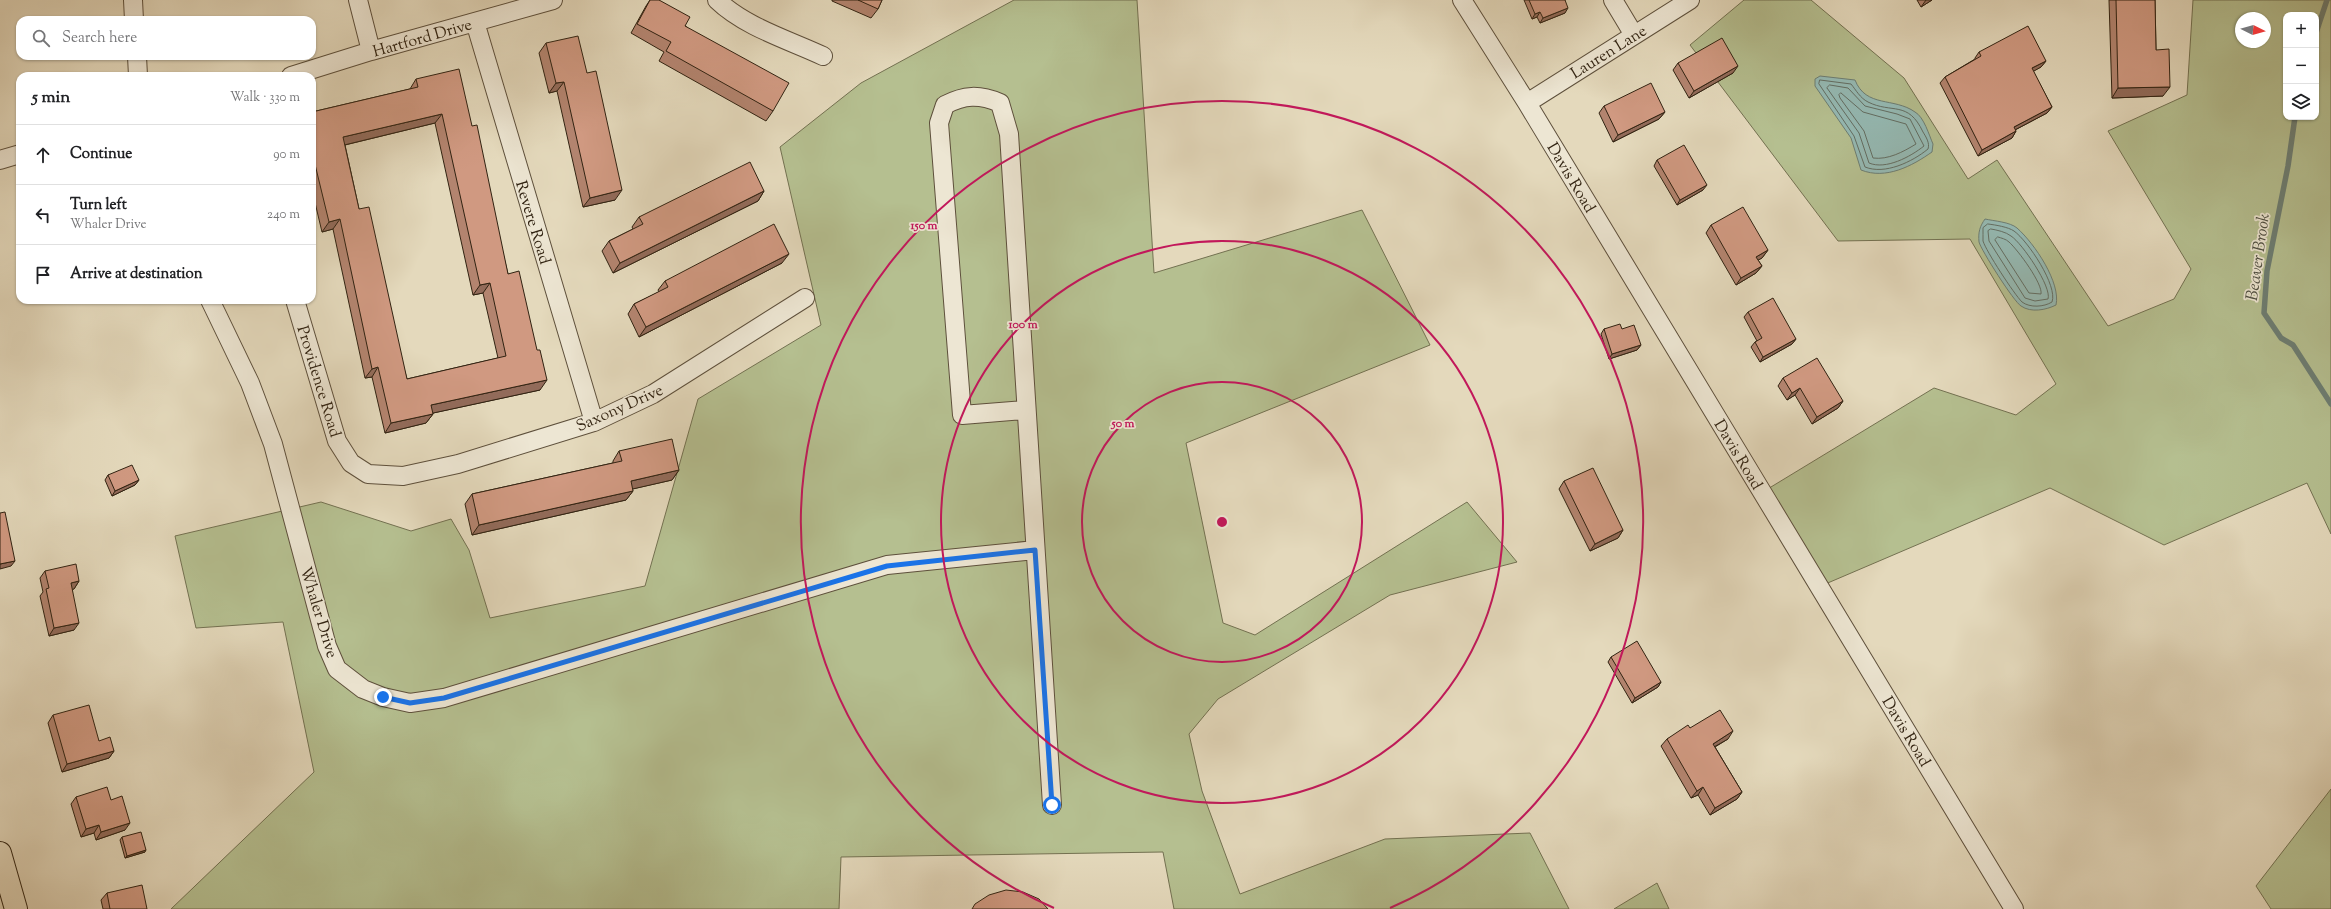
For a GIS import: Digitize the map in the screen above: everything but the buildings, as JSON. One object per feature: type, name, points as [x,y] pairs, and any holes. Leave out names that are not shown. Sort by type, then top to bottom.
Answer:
[{"type":"main road","points":[[0,853],[16,909]]},
{"type":"street","points":[[133,0],[134,16]]},
{"type":"street","points":[[358,0],[371,51]]},
{"type":"street","name":"Hartford Drive","points":[[304,72],[371,51],[553,0]]},
{"type":"street","points":[[717,0],[755,25],[823,56]]},
{"type":"street","name":"Davis Road","points":[[1462,0],[1527,103],[2014,909]]},
{"type":"street","points":[[1613,0],[1634,35]]},
{"type":"street","name":"Lauren Lane","points":[[1527,103],[1690,0]]},
{"type":"street","name":"Revere Road","points":[[475,22],[594,422]]},
{"type":"street","points":[[137,60],[138,72]]},
{"type":"street","points":[[1025,410],[962,415],[939,123],[944,105],[959,98],[985,96],[1000,102],[1009,134],[1025,410],[1052,805]]},
{"type":"street","points":[[0,160],[16,155]]},
{"type":"street","name":"Saxony Drive","points":[[368,474],[403,476],[458,464],[594,422],[653,394],[805,298]]},
{"type":"street","name":"Whaler Drive","points":[[212,304],[250,384],[273,444],[327,646],[337,669],[363,689],[383,697],[410,703],[444,698],[887,566],[1035,550]]},
{"type":"street","name":"Providence Road","points":[[296,304],[337,441],[351,464],[368,474]]},
{"type":"green space","points":[[1014,0],[1137,0],[1154,273],[1362,210],[1430,345],[1186,443],[1223,623],[1255,635],[1467,502],[1517,562],[1390,595],[1218,699],[1189,734],[1202,791],[1240,894],[1385,839],[1530,833],[1569,909],[1174,909],[1163,852],[841,857],[839,909],[171,909],[314,772],[283,622],[196,628],[175,536],[321,502],[411,531],[451,519],[469,550],[490,618],[645,586],[698,399],[821,325],[780,147],[861,83]]},
{"type":"green space","points":[[1744,0],[1811,0],[1904,78],[1968,179],[1997,160],[2108,326],[2174,299],[2191,269],[2108,131],[2187,95],[2193,0],[2331,0],[2331,534],[2307,483],[2164,545],[2050,488],[1823,585],[1766,490],[1934,388],[2016,415],[2056,384],[1970,239],[1838,241],[1690,45]]},
{"type":"green space","points":[[2331,789],[2331,909],[2271,909],[2256,886]]},
{"type":"green space","points":[[1657,883],[1669,909],[1614,909]]},
{"type":"water","points":[[1820,76],[1855,80],[1860,89],[1866,95],[1881,101],[1907,107],[1918,114],[1924,122],[1933,144],[1932,152],[1916,162],[1898,170],[1870,173],[1861,170],[1851,138],[1815,86],[1815,79]]},
{"type":"water","points":[[1985,219],[2014,226],[2024,235],[2039,254],[2051,275],[2055,286],[2056,305],[2043,309],[2029,310],[2017,302],[1998,276],[1979,242],[1980,229]]},
{"type":"waterway","name":"Beaver Brook","points":[[2319,24],[2327,0]]},
{"type":"waterway","name":"Beaver Brook","points":[[2295,120],[2288,166],[2267,271],[2264,313],[2281,338],[2293,345],[2331,404]]},
{"type":"route","points":[[383,697],[410,703],[444,698],[887,566],[1035,550],[1052,805]]}]
